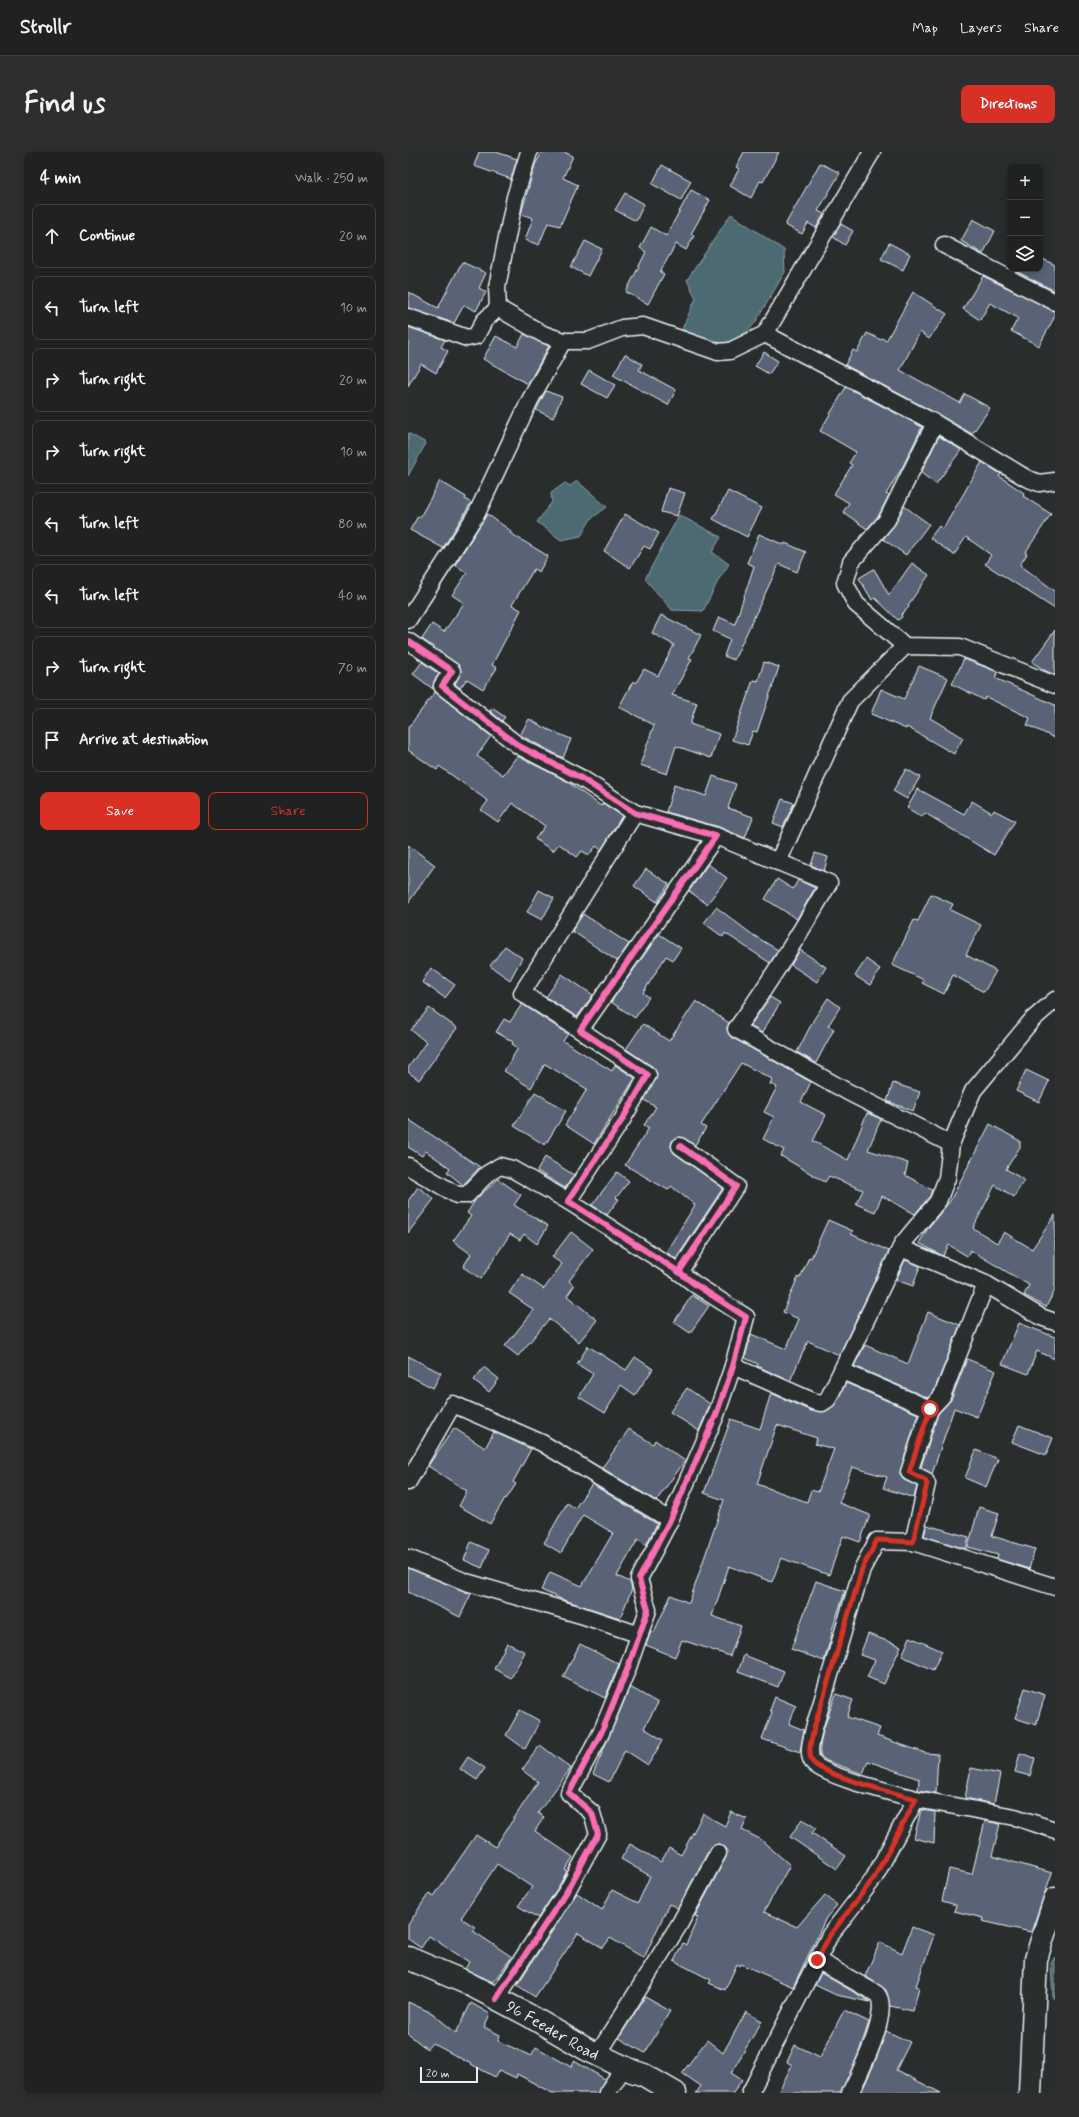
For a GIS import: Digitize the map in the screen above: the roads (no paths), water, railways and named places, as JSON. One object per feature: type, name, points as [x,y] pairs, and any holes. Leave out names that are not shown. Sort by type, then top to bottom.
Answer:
[{"type":"main road","points":[[1030,2093],[1036,1959],[1055,1899]]},
{"type":"main road","name":"96 Feeder Road","points":[[408,1958],[467,1983],[598,2054],[644,2075],[675,2093]]},
{"type":"street","points":[[498,308],[496,287],[515,197],[529,152]]},
{"type":"street","points":[[498,308],[543,334],[563,341],[588,342],[622,328],[643,326],[718,352],[730,351],[765,334],[872,152]]},
{"type":"street","points":[[944,245],[1055,302]]},
{"type":"street","points":[[408,317],[467,338],[476,336],[484,321],[498,308]]},
{"type":"street","points":[[765,334],[935,423],[1026,478],[1039,483],[1055,481]]},
{"type":"street","points":[[408,620],[477,513],[530,400],[563,341]]},
{"type":"street","points":[[935,423],[887,520],[852,562],[845,583],[856,604],[905,646],[960,647],[1055,685]]},
{"type":"street","points":[[408,641],[452,671],[442,686],[519,746],[581,778],[635,813],[716,836],[829,883],[799,935],[736,1029],[848,1092],[951,1144]]},
{"type":"street","points":[[778,862],[850,701],[905,646]]},
{"type":"street","points":[[568,1201],[622,1120],[648,1074],[522,993],[635,813]]},
{"type":"street","points":[[580,1030],[716,836]]},
{"type":"street","points":[[733,1366],[815,1402],[822,1402],[828,1399],[900,1248],[938,1200],[946,1178],[951,1144],[973,1091],[1032,1020],[1055,1000]]},
{"type":"street","points":[[679,1272],[736,1186],[680,1146]]},
{"type":"street","points":[[408,1166],[457,1195],[467,1195],[487,1174],[500,1166],[512,1169],[568,1201],[746,1317],[733,1366],[716,1415],[670,1520],[639,1579],[648,1610],[640,1635],[601,1733],[569,1793],[592,1813],[598,1834],[567,1891],[496,1999]]},
{"type":"street","points":[[900,1248],[986,1284],[1041,1317],[1055,1322]]},
{"type":"street","points":[[913,1542],[927,1484],[925,1480],[909,1472],[930,1409],[942,1396],[986,1284]]},
{"type":"street","points":[[842,1371],[930,1409]]},
{"type":"street","points":[[408,1482],[453,1404],[542,1443],[670,1520]]},
{"type":"street","points":[[1055,1588],[913,1542],[877,1540],[862,1569],[814,1728],[809,1753],[813,1763],[822,1769],[852,1781],[916,1799],[1015,1817],[1055,1830]]},
{"type":"street","points":[[408,1558],[466,1582],[581,1615],[640,1635]]},
{"type":"street","points":[[750,2093],[830,1935],[874,1878],[916,1799]]},
{"type":"street","points":[[598,2054],[679,1925],[718,1853]]},
{"type":"street","points":[[817,1960],[877,1994],[880,2000],[880,2017],[872,2045],[850,2093]]},
{"type":"street","points":[[607,2093],[624,2067]]},
{"type":"water","points":[[731,214],[784,250],[785,272],[755,323],[748,331],[728,343],[709,342],[682,329],[696,298],[687,280]]},
{"type":"water","points":[[408,433],[426,443],[408,476]]},
{"type":"water","points":[[577,481],[607,507],[591,519],[581,536],[561,540],[537,522],[552,502],[551,493],[565,483],[570,486]]},
{"type":"water","points":[[679,515],[721,537],[712,552],[729,564],[719,579],[703,611],[672,610],[645,579]]},
{"type":"water","points":[[1055,1957],[1055,1999],[1053,1998],[1051,1963]]}]
